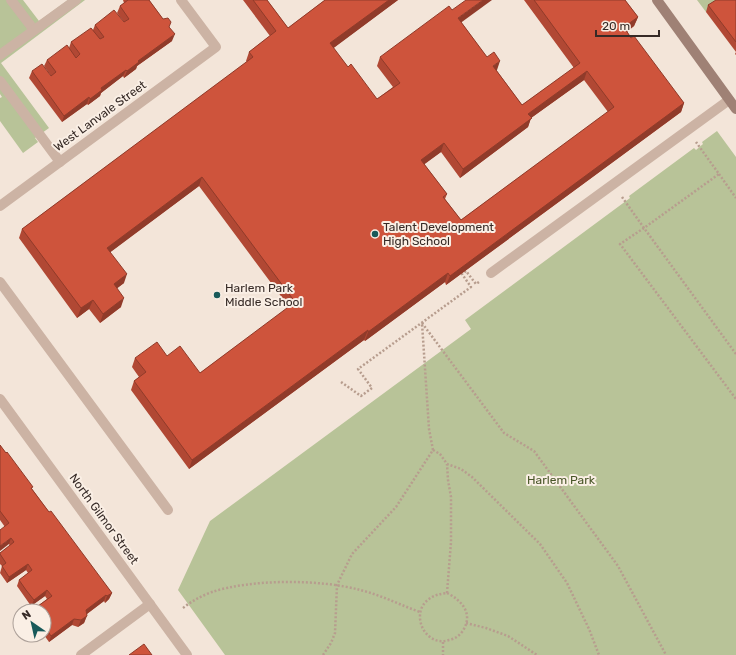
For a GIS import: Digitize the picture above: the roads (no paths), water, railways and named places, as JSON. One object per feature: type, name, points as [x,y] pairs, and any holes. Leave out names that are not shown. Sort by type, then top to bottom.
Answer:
[{"type":"street","points":[[11,0],[34,30]]},
{"type":"street","points":[[0,55],[76,0]]},
{"type":"street","name":"West Lanvale Street","points":[[0,206],[216,47],[181,0]]},
{"type":"street","points":[[659,1],[733,98],[736,109]]},
{"type":"street","points":[[0,81],[60,162]]},
{"type":"street","points":[[491,273],[733,98]]},
{"type":"street","points":[[0,282],[168,510]]},
{"type":"street","name":"North Gilmor Street","points":[[0,399],[187,655]]},
{"type":"street","points":[[81,655],[150,604]]},
{"type":"place","name":"Talent Development High School","points":[[375,234]]},
{"type":"place","name":"Harlem Park Middle School","points":[[217,295]]},
{"type":"park label","name":"Harlem Park","points":[[561,480]]}]
